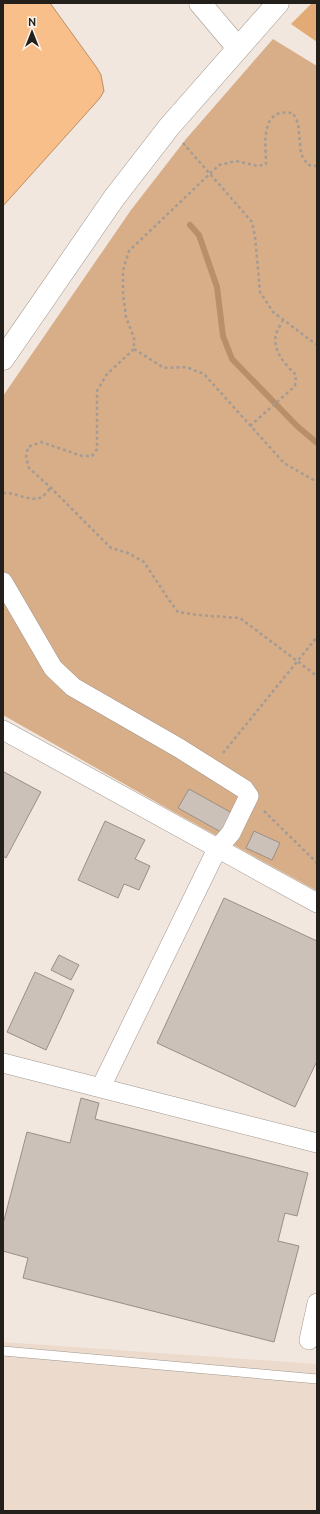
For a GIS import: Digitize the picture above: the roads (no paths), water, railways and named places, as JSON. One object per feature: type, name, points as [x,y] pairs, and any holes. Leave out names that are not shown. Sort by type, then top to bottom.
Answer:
[{"type":"street","points":[[200,3],[238,48]]},
{"type":"street","points":[[3,359],[114,198],[169,127],[278,3]]},
{"type":"street","points":[[3,582],[53,668],[73,687],[244,789],[249,796],[231,833],[218,849],[101,1087]]},
{"type":"street","points":[[3,730],[317,903]]},
{"type":"street","points":[[3,1063],[317,1143]]},
{"type":"street","points":[[309,1340],[317,1303]]},
{"type":"lane","points":[[3,1351],[317,1379]]},
{"type":"waterway","points":[[190,225],[199,235],[217,287],[223,336],[232,359],[297,426],[317,443]]}]
